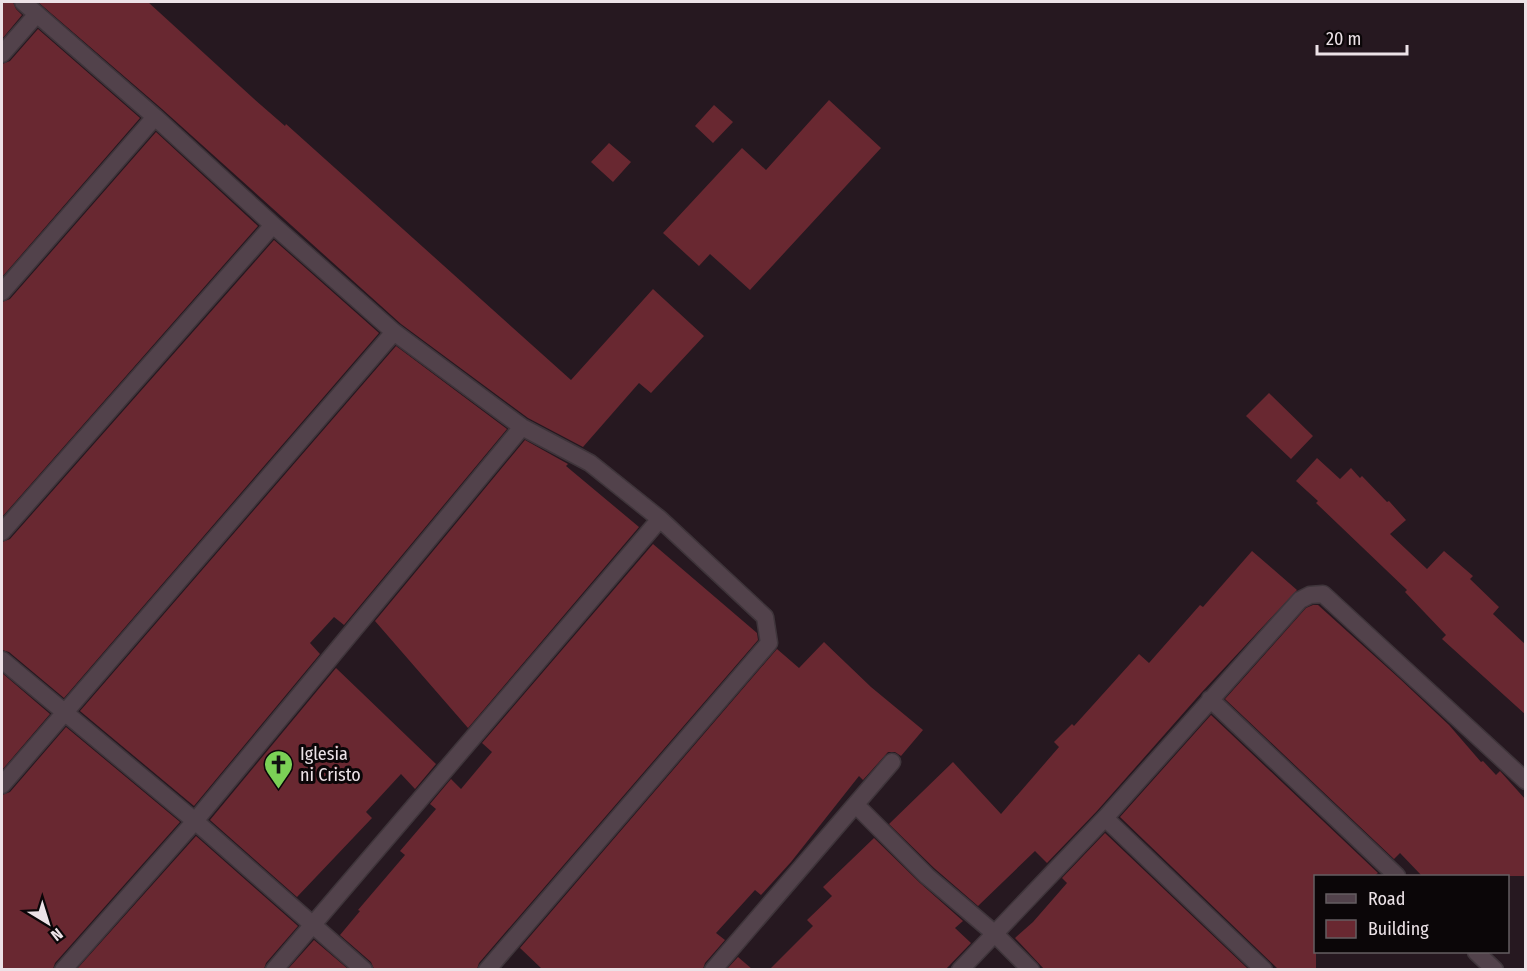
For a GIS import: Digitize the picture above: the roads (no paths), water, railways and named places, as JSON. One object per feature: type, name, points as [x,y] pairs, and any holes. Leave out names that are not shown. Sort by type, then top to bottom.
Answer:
[{"type":"street","points":[[23,2],[155,117],[394,332],[522,427],[590,463],[660,519],[765,617],[769,643],[487,969]]},
{"type":"street","points":[[2,54],[37,14]]},
{"type":"street","points":[[2,292],[155,117]]},
{"type":"street","points":[[2,531],[273,225]]},
{"type":"street","points":[[2,785],[394,332]]},
{"type":"street","points":[[63,969],[195,821],[522,427]]},
{"type":"street","points":[[274,969],[660,519]]},
{"type":"street","points":[[960,969],[1105,818],[1300,600],[1310,595],[1323,594],[1526,781]]},
{"type":"street","points":[[2,660],[195,821],[364,969]]},
{"type":"street","points":[[1210,699],[1396,875]]},
{"type":"street","points":[[713,969],[892,762]]},
{"type":"street","points":[[856,805],[927,876],[994,933],[1031,969]]},
{"type":"street","points":[[1105,818],[1264,969]]},
{"type":"street","points":[[1478,953],[1495,969]]},
{"type":"place","name":"Iglesia ni Cristo","points":[[279,790]]}]
